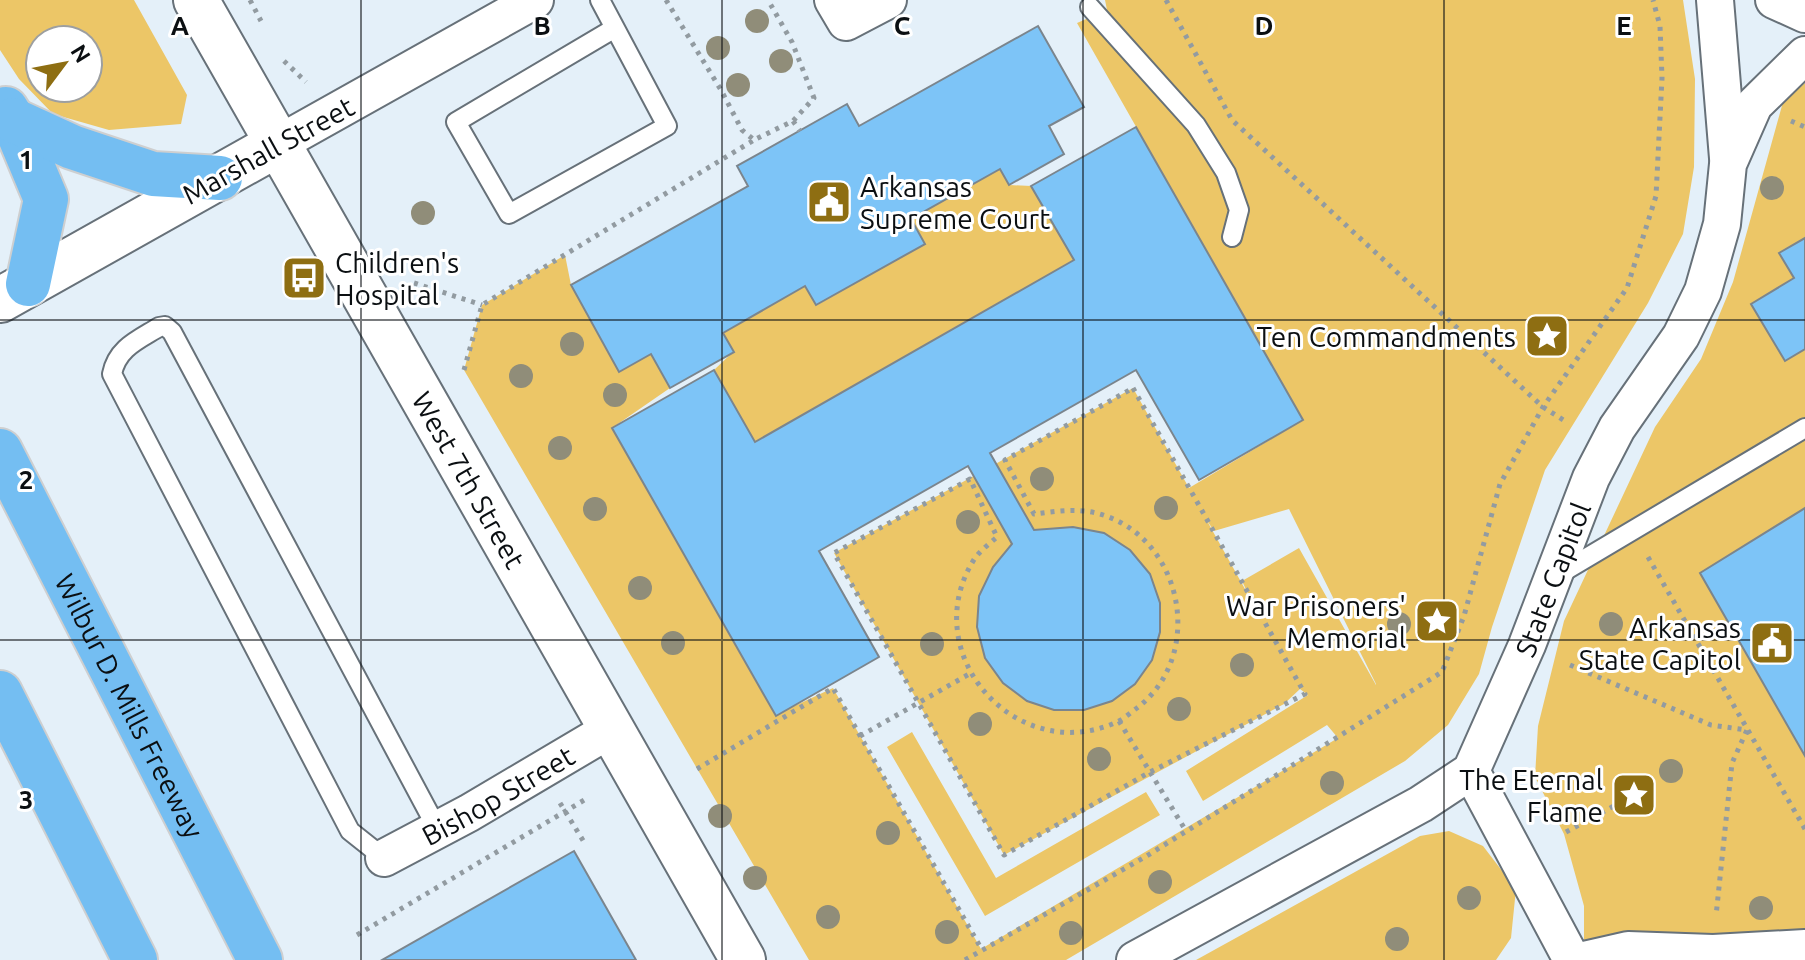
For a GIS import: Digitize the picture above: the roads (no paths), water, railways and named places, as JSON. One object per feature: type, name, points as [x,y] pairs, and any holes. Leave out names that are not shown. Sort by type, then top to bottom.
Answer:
[{"type":"highway","points":[[6,110],[72,147],[153,174],[220,178]]},
{"type":"highway","points":[[6,110],[46,199],[14,292]]},
{"type":"highway","name":"Wilbur D. Mills Freeway","points":[[0,451],[260,960]]},
{"type":"highway","points":[[0,693],[135,960]]},
{"type":"street","name":"West 7th Street","points":[[196,0],[743,960]]},
{"type":"street","name":"Marshall Street","points":[[14,292],[535,0]]},
{"type":"street","points":[[833,0],[846,22],[888,0]]},
{"type":"street","points":[[1715,0],[1728,164]]},
{"type":"street","points":[[1774,0],[1805,14]]},
{"type":"street","name":"State Capitol","points":[[1471,771],[1554,578],[1591,478],[1617,428],[1681,336],[1703,291],[1722,224],[1728,164],[1754,105],[1805,55]]},
{"type":"street","name":"Bishop Street","points":[[384,858],[611,729]]},
{"type":"street","points":[[1135,960],[1421,804],[1471,771],[1572,960]]},
{"type":"street","points":[[1584,960],[1628,950],[1713,953],[1805,948]]},
{"type":"lane","points":[[600,0],[615,28],[667,126],[509,214],[456,122],[615,28]]},
{"type":"lane","points":[[1090,7],[1196,125],[1226,173],[1239,210],[1232,237]]},
{"type":"lane","points":[[384,858],[350,831],[112,374],[115,361],[127,347],[159,327],[165,326],[172,332],[438,830]]},
{"type":"lane","points":[[1554,578],[1805,428]]},
{"type":"place","name":"Arkansas Supreme Court","points":[[829,202]]},
{"type":"place","name":"Children's Hospital","points":[[304,278]]},
{"type":"place","name":"Ten Commandments","points":[[1547,336]]},
{"type":"place","name":"War Prisoners' Memorial","points":[[1437,621]]},
{"type":"place","name":"Arkansas State Capitol","points":[[1772,643]]},
{"type":"place","name":"The Eternal Flame","points":[[1634,795]]}]
